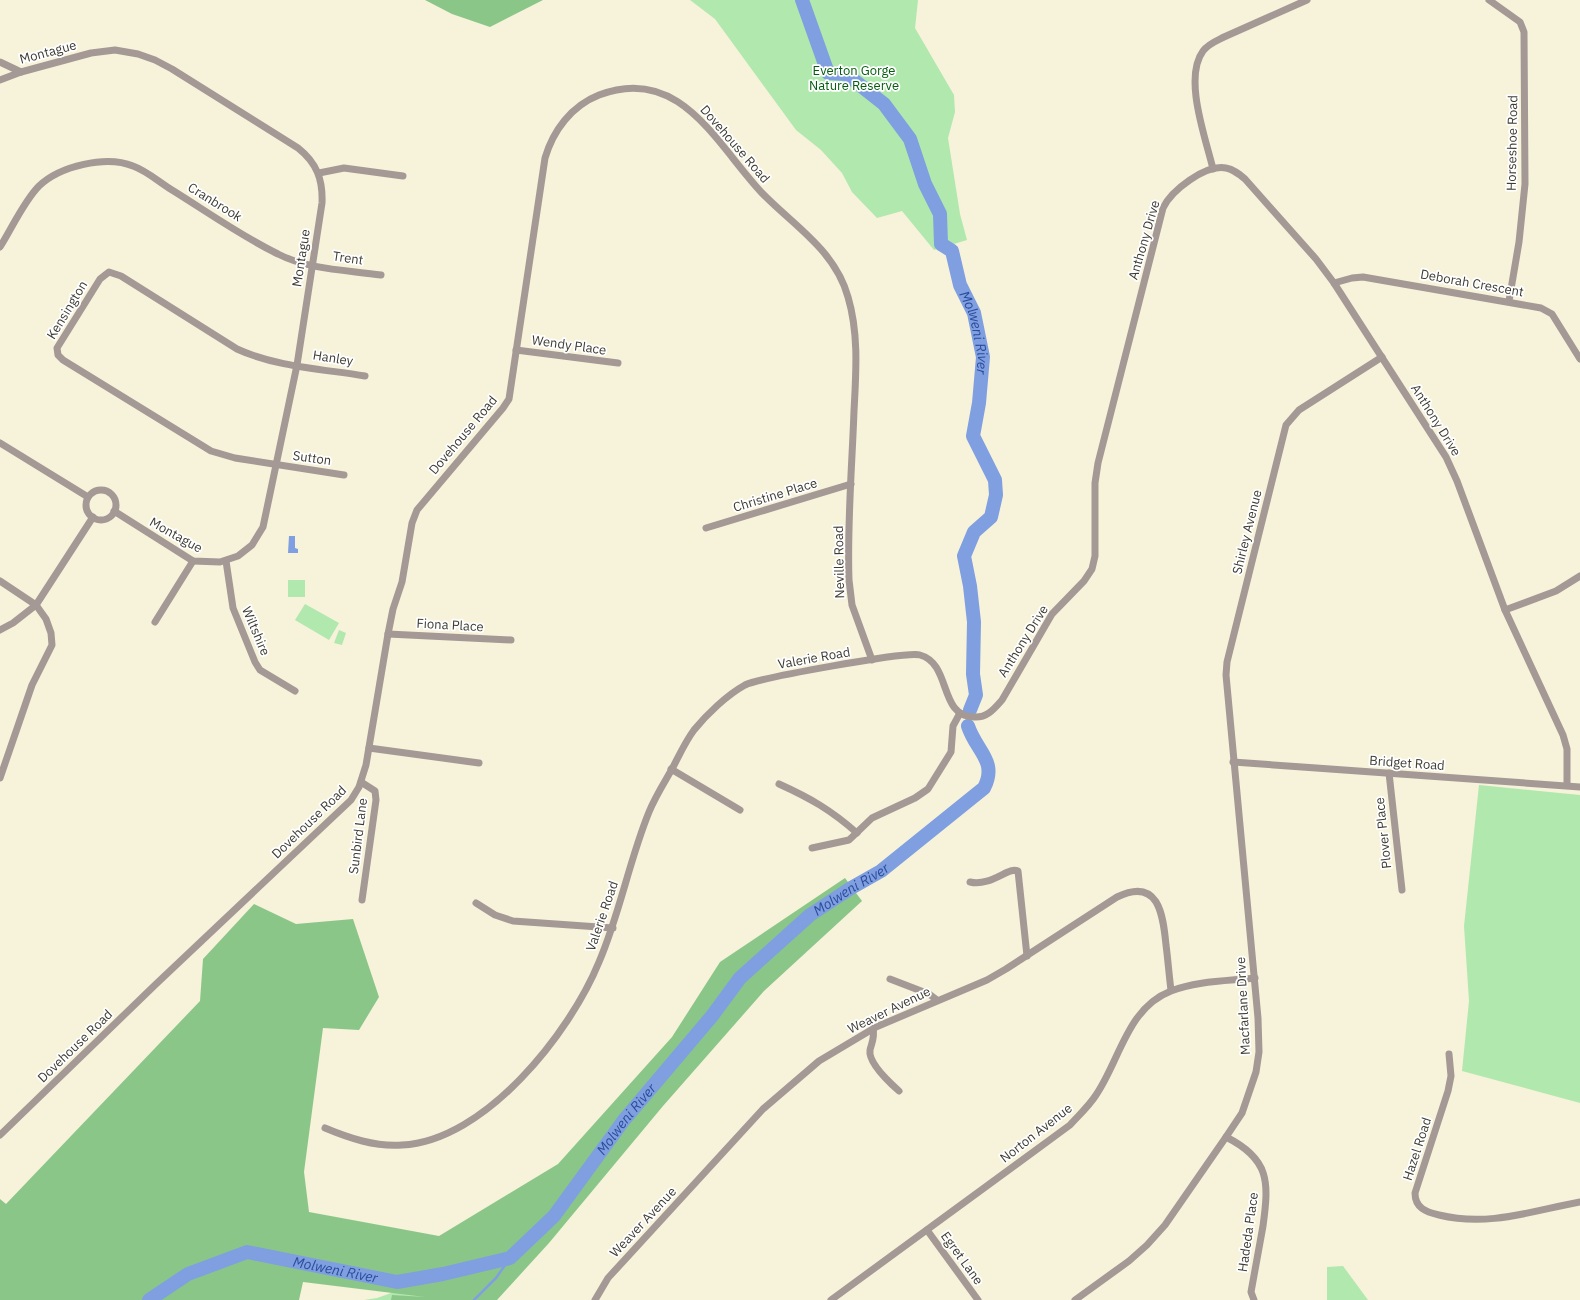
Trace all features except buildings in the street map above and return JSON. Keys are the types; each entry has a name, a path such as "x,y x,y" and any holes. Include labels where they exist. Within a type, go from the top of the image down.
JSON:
{"street":[{"path":"1213,169 1196,102 1197,72 1203,52 1212,44 1224,37 1307,0"},
{"name":"Horseshoe Road","path":"1489,0 1520,22 1524,32 1525,184 1519,242 1509,302"},
{"name":"Montague","path":"0,80 21,72 106,50 123,50 147,56 179,73 298,148 312,161 319,173 322,188 322,203 296,365 267,513 261,531 247,549 238,556 226,561 207,563 193,561 114,511"},
{"path":"0,62 21,72"},
{"name":"Dovehouse Road","path":"0,1135 155,985 351,800 361,782 369,748 388,634 393,609 404,576 414,516 426,497 507,403 544,158 554,136 569,115 582,104 600,95 630,88 648,89 664,94 685,105 703,122 760,191 824,252 834,265 842,280 851,305 856,352 851,484"},
{"name":"Cranbrook","path":"0,247 34,193 46,180 82,165 98,161 106,161 136,167 268,249 284,257 311,266"},
{"name":"Anthony Drive","path":"960,713 971,717 981,717 993,711 1002,700 1052,614 1084,582 1092,569 1095,556 1095,483 1098,463 1163,208 1170,196 1177,189 1198,175 1213,169 1224,167 1231,169 1245,179 1316,259 1334,283 1382,357 1452,469 1505,610 1563,735 1567,749 1567,785"},
{"path":"319,173 344,168 403,176"},
{"name":"Trent","path":"311,266 381,275"},
{"name":"Kensington","path":"276,465 235,458 211,451 63,360 58,355 57,348 100,278 109,272 120,276 237,349 252,356 296,365"},
{"name":"Deborah Crescent","path":"1334,283 1352,278 1364,277 1509,302 1549,311 1580,359"},
{"name":"Wendy Place","path":"516,350 618,363"},
{"name":"Shirley Avenue","path":"1233,762 1226,675 1227,662 1286,425 1300,410 1382,357"},
{"name":"Hanley","path":"296,365 365,376"},
{"path":"0,443 88,497"},
{"name":"Sutton","path":"276,465 344,475"},
{"name":"Christine Place","path":"706,528 851,484"},
{"name":"Neville Road","path":"851,484 848,571 850,593 852,605 872,660"},
{"path":"101,490 110,493 115,501 114,511 108,518 103,520 93,517 86,506 88,497 101,490"},
{"path":"0,630 13,623 36,605 93,517"},
{"path":"155,622 193,561"},
{"name":"Wiltshire","path":"226,561 233,608 255,662 260,670 265,674 295,691"},
{"path":"1505,610 1556,591 1580,576"},
{"path":"0,581 36,605 46,619 51,633 52,645 32,685 0,778"},
{"name":"Fiona Place","path":"388,634 511,640"},
{"path":"812,848 845,842 857,833 872,818 915,798 928,789 951,752 953,726 960,713 950,703 937,668 926,658 909,654 872,660"},
{"name":"Valerie Road","path":"325,1128 371,1143 400,1145 430,1140 464,1125 487,1108 511,1087 556,1037 588,987 613,928 648,814 688,738 700,722 747,684 768,678 872,660"},
{"path":"369,748 479,763"},
{"name":"Bridget Road","path":"1233,762 1580,787"},
{"name":"Macfarlane Drive","path":"1075,1300 1129,1261 1165,1226 1242,1112 1256,1072 1259,1052 1255,978 1233,762"},
{"path":"671,769 740,810"},
{"name":"Plover Place","path":"1389,773 1402,890"},
{"name":"Sunbird Lane","path":"361,782 375,791 376,800 362,900"},
{"path":"779,784 815,801 840,818 857,833"},
{"path":"970,882 986,883 1012,870 1018,871 1027,956"},
{"name":"Weaver Avenue","path":"596,1300 608,1278 763,1109 820,1061 873,1028 986,980 1027,956 1127,892 1143,892 1156,900 1162,914 1171,990"},
{"path":"476,902 495,915 513,921 613,928"},
{"path":"890,978 929,994 936,1000"},
{"name":"Norton Avenue","path":"831,1300 1075,1120 1096,1095 1112,1068 1135,1020 1153,1001 1171,990 1186,986 1255,978"},
{"path":"873,1028 875,1036 870,1051 870,1056 887,1080 899,1091"},
{"name":"Hazel Road","path":"1449,1054 1451,1076 1448,1091 1415,1193 1416,1201 1420,1208 1425,1211 1458,1219 1479,1220 1507,1217 1580,1202"},
{"name":"Hadeda Place","path":"1226,1136 1238,1143 1255,1158 1260,1165 1266,1180 1266,1204 1251,1292 1254,1300"},
{"name":"Egret Lane","path":"927,1230 978,1300"}],"green space":[{"path":"425,0 543,0 490,27 452,14"},
{"name":"Everton Gorge Nature Reserve","path":"690,0 918,0 915,28 954,95 955,112 948,138 960,214 967,240 934,250 902,211 877,218 852,192 842,173 821,150 796,130 715,19"},
{"path":"288,580 305,580 305,597 288,597"},
{"path":"305,604 339,623 329,640 295,620"},
{"path":"339,630 346,633 342,645 334,643"},
{"path":"1479,785 1580,795 1580,1103 1462,1071 1469,1001 1464,926"},
{"path":"845,878 862,901 764,991 663,1106 549,1243 497,1300 391,1300 392,1295 425,1297 303,1282 299,1300 0,1300 0,1199 6,1204 200,1001 203,959 254,904 296,924 353,919 379,997 359,1030 323,1028 304,1172 309,1212 439,1236 558,1164 672,1037 720,962"},
{"path":"1343,1266 1368,1300 1327,1300 1327,1267"},
{"path":"417,1284 428,1300 364,1300 377,1298"}],"water":[{"path":"289,536 295,536 295,548 298,549 298,553 288,553"}],"waterway":[{"name":"Molweni River","path":"802,0 828,73 846,74 884,104 910,139 925,184 940,214 941,244 952,251 960,285 974,313 983,357 979,403 973,436 995,480 996,495 991,517 974,532 964,556 970,586 974,622 973,674 976,695 970,710"},
{"name":"Molweni River","path":"149,1300 188,1274 247,1252 397,1282 443,1274 510,1258 554,1216 624,1120 712,1016 740,978 810,915 851,888 881,871 984,788 988,779 989,770 984,756 968,726"},
{"path":"474,1300 496,1278 510,1258"}]}
